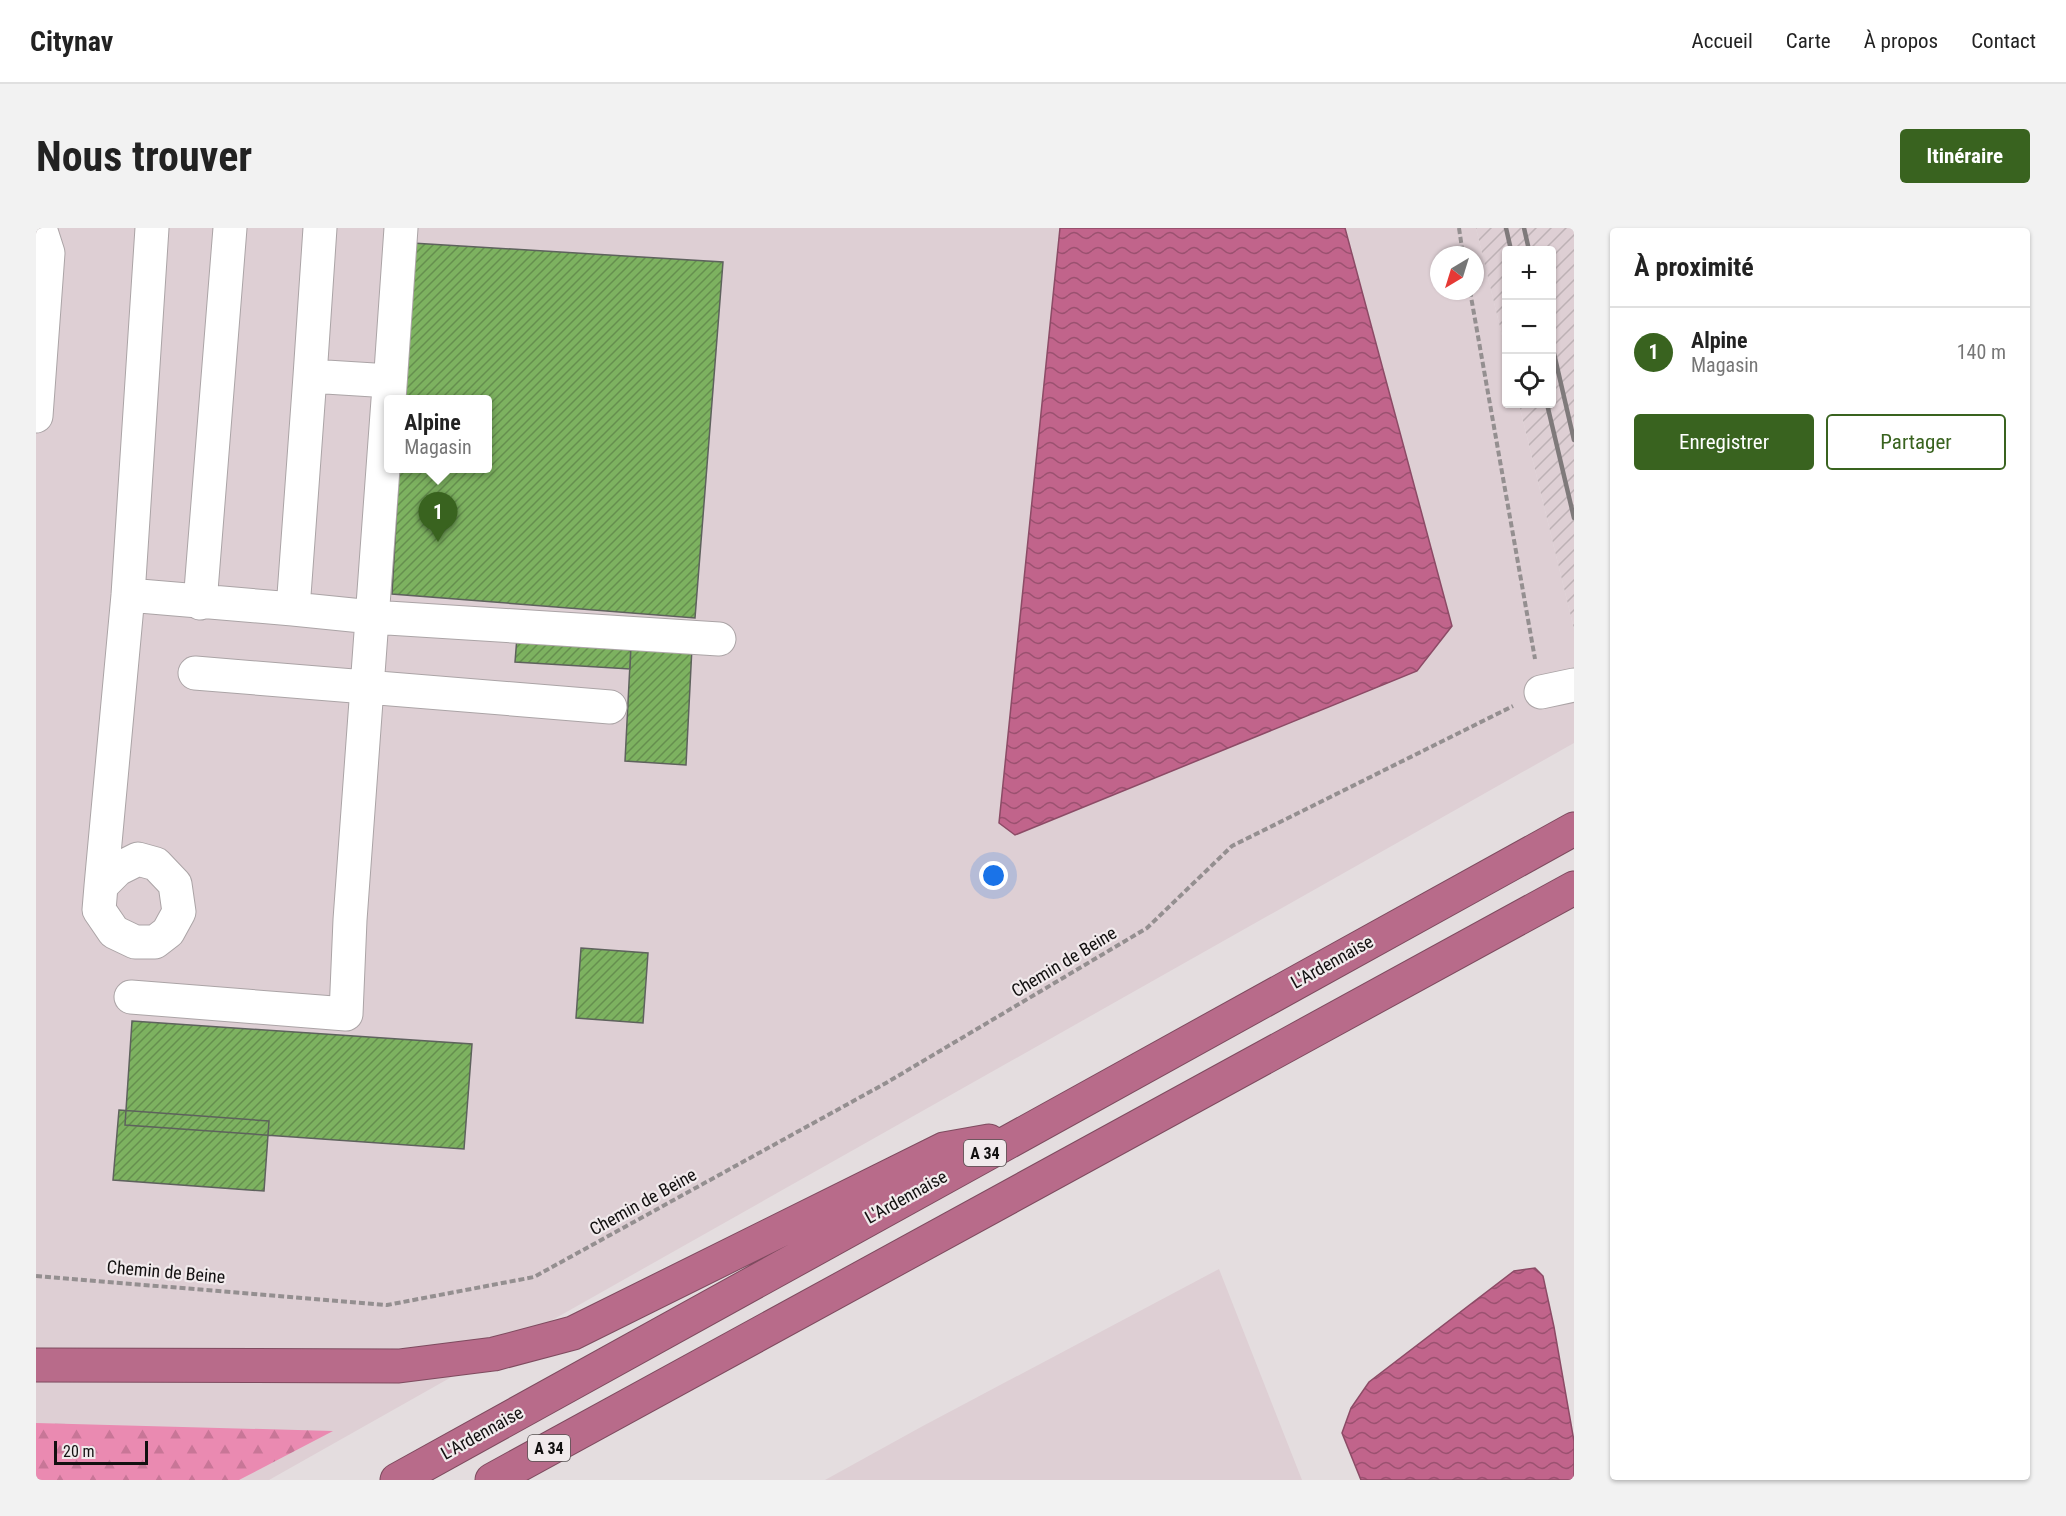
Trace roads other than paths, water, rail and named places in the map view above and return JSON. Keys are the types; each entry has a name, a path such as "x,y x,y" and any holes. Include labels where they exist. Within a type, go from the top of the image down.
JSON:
{"highway":[{"name":"L'Ardennaise","path":"397,1480 1574,829"},
{"name":"A 34","path":"492,1480 1574,888"},
{"path":"36,1365 106,1363 399,1366 494,1354 573,1333 944,1149 1014,1137"}],"street":[{"path":"36,416 40,299 48,253 40,228"},
{"path":"101,886 128,595 152,228"},
{"path":"200,603 230,228"},
{"path":"292,609 320,228"},
{"path":"310,376 389,394 401,228"},
{"path":"131,997 346,1014 350,920 384,460"},
{"path":"128,595 372,617 719,639"},
{"path":"195,673 610,707"},
{"path":"1541,692 1574,685"}],"water":[{"path":"1060,228 1345,228 1452,626 1417,671 1015,835 999,823"},
{"path":"1535,1268 1543,1276 1554,1327 1574,1441 1574,1480 1361,1480 1342,1433 1351,1408 1369,1382 1514,1271"}],"railway":[{"path":"1506,228 1510,246"},
{"path":"1524,228 1528,246"},
{"path":"1554,354 1574,440"},
{"path":"1548,408 1574,518"}],"place":[{"name":"Alpine","path":"438,542"}]}
